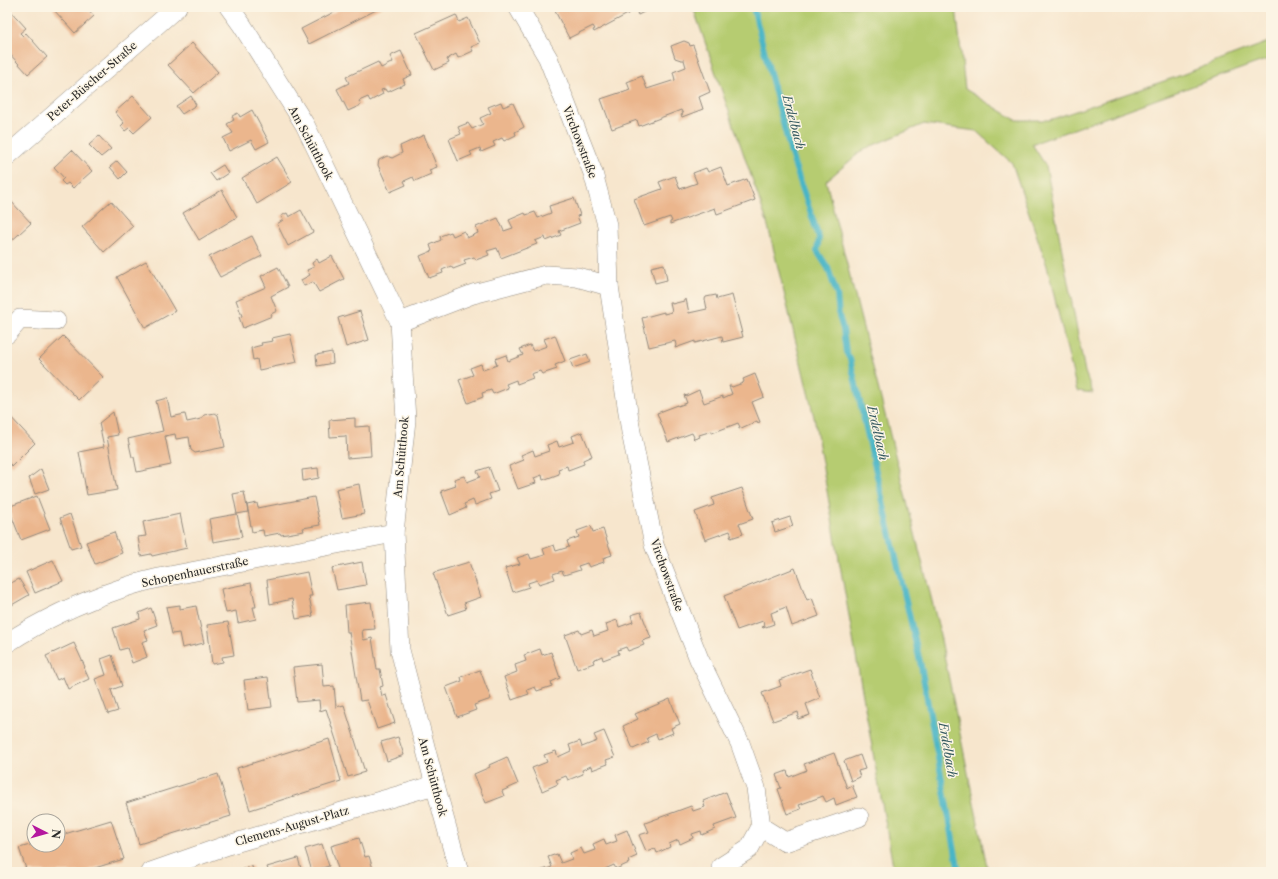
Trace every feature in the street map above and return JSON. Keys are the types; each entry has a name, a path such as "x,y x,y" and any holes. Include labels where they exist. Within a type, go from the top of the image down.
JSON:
{"street":[{"name":"Peter-Büscher-Straße","path":"7,156 177,7"},
{"name":"Am Schütthook","path":"229,7 305,125 400,322 406,420 394,533 400,650 435,785 460,872"},
{"name":"Virchowstraße","path":"518,7 548,58 593,173 607,225 609,286 631,432 654,545 699,660 740,743 756,788 761,827"},
{"path":"400,322 473,294 546,275 577,277 609,286"},
{"path":"7,334 20,319 56,322"},
{"name":"Schopenhauerstraße","path":"7,643 28,629 69,609 120,588 166,576 394,533"},
{"name":"Clemens-August-Platz","path":"151,872 228,845 435,785"},
{"path":"717,870 749,849 761,827 785,842 859,817"}],"green space":[{"path":"693,7 956,7 965,89 1016,120 1049,120 1176,77 1271,41 1271,58 1032,144 1046,166 1085,372 1093,393 1077,391 1047,266 1012,163 976,131 924,124 864,149 826,181 938,625 988,872 894,872 814,417 767,222"}],"building":[{"path":"7,7 26,28 20,33 23,36 26,33 47,57 28,74 7,51"},
{"path":"55,7 86,7 94,16 75,33 53,9"},
{"path":"344,7 382,7 309,44 301,29"},
{"path":"564,7 654,7 638,15 637,13 639,12 637,9 594,32 593,30 595,29 593,26 569,38 555,11"},
{"path":"456,15 459,22 468,18 480,43 471,47 473,51 458,58 456,54 447,59 449,63 434,70 416,33"},
{"path":"684,41 689,43 690,46 693,45 710,92 699,97 703,109 682,117 681,115 683,114 681,110 639,126 637,120 612,129 601,99 630,90 627,82 642,76 647,89 675,80 673,72 686,67 684,60 675,58 671,46"},
{"path":"192,43 218,72 194,93 168,65"},
{"path":"401,51 412,75 403,79 405,84 388,92 385,89 381,90 383,94 370,101 368,97 359,101 361,105 348,111 337,89 349,83 346,77 378,62 381,68 393,62 390,56"},
{"path":"133,96 152,117 134,133 129,128 125,131 121,126 124,123 115,112"},
{"path":"191,96 196,105 182,114 176,106"},
{"path":"501,102 503,107 513,103 524,127 515,132 516,135 504,141 502,138 493,142 495,146 481,152 480,148 470,152 472,155 458,161 449,139 461,134 458,127 468,123 472,129 483,124 480,118 491,113 488,107"},
{"path":"252,110 269,142 256,149 251,140 229,151 223,138 233,133 227,124 234,120 232,116 238,113 240,117"},
{"path":"424,135 437,167 429,170 431,174 415,181 413,177 404,181 406,185 390,192 378,165 379,160 387,156 392,158 402,153 400,146"},
{"path":"99,136 111,149 101,157 89,145"},
{"path":"72,150 92,171 73,188 68,183 65,185 61,181 64,178 54,167"},
{"path":"277,157 292,182 257,204 242,178"},
{"path":"117,161 127,172 120,179 110,167"},
{"path":"223,165 228,173 216,181 210,173"},
{"path":"721,167 728,186 747,179 755,200 717,214 715,208 670,224 672,221 670,217 644,226 634,199 662,189 659,182 675,176 680,189 697,183 693,173 706,168 708,172"},
{"path":"222,190 237,217 199,240 183,213"},
{"path":"574,198 580,215 577,216 580,223 559,231 561,235 546,241 545,237 535,241 537,244 501,258 497,248 487,251 489,255 476,260 474,257 464,260 466,264 453,269 451,266 442,270 443,273 429,278 420,256 432,251 430,245 441,240 440,236 451,232 453,236 464,231 467,238 478,233 476,227 498,218 504,231 513,228 509,220 525,213 526,215 535,212 538,218 551,213 549,206"},
{"path":"10,200 31,223 7,245 7,203"},
{"path":"111,201 133,226 104,252 82,227"},
{"path":"301,210 313,232 288,246 277,224 283,220 281,216 287,213 289,217"},
{"path":"252,236 262,256 220,277 209,257"},
{"path":"332,256 344,279 319,292 313,282 304,286 301,280 310,275 307,270 314,267 312,263 317,259 319,263"},
{"path":"146,261 175,311 145,328 117,277"},
{"path":"664,264 667,280 655,283 651,267"},
{"path":"278,267 288,287 271,296 277,311 271,314 272,316 243,328 239,317 242,316 236,300 266,287 261,276"},
{"path":"716,295 717,299 732,295 743,337 723,342 722,336 695,343 695,341 675,348 675,341 649,347 642,318 664,312 664,314 672,312 670,303 672,304 684,301 686,299 689,313 707,309 706,297"},
{"path":"360,311 369,340 346,347 338,318"},
{"path":"290,334 297,362 259,370 257,359 253,360 251,348 262,345 261,343 273,341 272,338"},
{"path":"555,335 565,361 555,365 557,369 542,374 540,371 531,374 533,378 517,384 516,380 506,384 508,388 493,394 491,390 482,393 483,397 468,403 459,380 473,375 470,368 481,364 483,370 497,365 495,359 506,355 508,361 523,355 520,349 530,345 533,351 547,346 544,339"},
{"path":"63,336 103,377 79,400 39,359"},
{"path":"332,352 333,363 317,366 316,355"},
{"path":"587,354 590,362 573,368 570,360"},
{"path":"755,374 764,397 752,402 760,422 758,423 757,421 739,429 740,427 738,423 712,433 712,431 699,435 700,437 694,439 692,433 668,442 657,413 687,403 684,395 686,396 699,390 704,403 723,396 723,398 732,394 729,386 732,387 743,383 743,379"},
{"path":"167,398 171,417 185,414 187,422 201,419 204,415 215,413 218,415 225,447 195,453 191,450 189,437 176,439 175,434 165,436 171,465 137,472 128,439 163,431 156,401"},
{"path":"113,412 118,435 107,437 117,490 87,495 79,452 104,447 99,423"},
{"path":"7,413 35,443 12,466 7,461"},
{"path":"355,418 355,427 369,426 371,456 347,458 346,436 330,437 329,420"},
{"path":"582,432 592,456 583,460 584,464 568,470 567,466 558,469 559,474 543,480 542,475 534,478 536,483 518,489 509,466 524,460 521,455 533,450 535,456 549,451 547,445 557,441 559,447 574,442 572,436"},
{"path":"489,467 498,491 489,494 491,499 475,505 473,500 464,504 466,508 450,515 441,491 456,486 454,479 464,476 467,482 480,477 477,471"},
{"path":"318,468 319,478 303,481 302,470"},
{"path":"41,469 49,489 35,494 29,478"},
{"path":"359,484 364,514 342,518 336,489"},
{"path":"742,488 753,519 739,524 743,534 731,538 730,536 732,536 730,531 705,540 695,512 714,505 712,498"},
{"path":"244,492 248,512 237,514 233,494"},
{"path":"37,496 50,529 21,540 8,507"},
{"path":"314,497 320,525 303,528 304,531 281,535 280,533 264,536 263,530 252,532 247,505 257,503 258,508"},
{"path":"70,514 81,546 71,549 60,518"},
{"path":"180,514 187,548 152,556 151,554 141,556 138,537 146,536 143,522"},
{"path":"237,514 242,537 213,542 209,519"},
{"path":"790,517 793,526 775,532 772,523"},
{"path":"591,526 593,532 603,529 612,555 603,558 604,562 589,567 587,563 578,566 580,570 564,575 562,571 553,574 555,579 539,584 537,580 528,583 529,587 513,592 505,568 520,564 517,558 529,554 531,559 545,555 543,549 554,545 556,551 569,547 567,541 579,537 577,531"},
{"path":"114,532 122,553 95,564 86,542"},
{"path":"53,560 63,581 35,593 26,572"},
{"path":"362,562 366,585 337,590 332,568"},
{"path":"469,562 481,597 464,603 466,609 448,615 433,573"},
{"path":"795,568 807,600 812,598 819,616 792,626 786,607 771,613 774,624 763,628 762,627 765,626 763,621 737,630 724,596"},
{"path":"307,572 312,596 309,596 313,616 296,619 292,599 270,604 267,580"},
{"path":"19,579 29,595 10,606 7,600 7,585"},
{"path":"251,583 256,607 253,607 256,619 238,623 236,611 226,613 221,589"},
{"path":"371,602 375,629 362,630 363,638 364,640 372,638 377,669 380,669 383,686 380,687 382,696 386,695 395,723 377,729 367,700 360,701 349,632 347,632 345,605"},
{"path":"180,605 180,609 196,606 204,643 182,648 179,633 172,634 166,607"},
{"path":"151,608 157,625 144,630 148,640 142,642 147,657 132,663 127,648 120,650 113,628 140,619 139,613"},
{"path":"641,612 651,638 642,641 644,645 628,651 626,647 618,650 619,654 603,660 602,656 593,660 594,663 577,669 565,635 579,630 581,634 592,630 594,636 608,631 606,624 617,620 619,627 633,622 631,615"},
{"path":"228,622 234,655 222,657 223,662 212,664 207,625"},
{"path":"74,643 89,679 68,689 63,677 57,680 46,656"},
{"path":"540,649 542,655 551,652 560,678 551,682 552,686 537,691 535,687 527,690 529,694 512,700 504,677 517,672 515,665 526,661 524,655"},
{"path":"112,655 122,686 111,690 118,711 108,714 95,679 106,675 101,659"},
{"path":"322,664 324,687 334,686 336,707 344,705 365,772 348,777 326,709 320,711 319,700 297,702 293,667"},
{"path":"810,669 820,698 806,704 810,715 798,719 798,712 773,721 762,693 781,686 779,680"},
{"path":"480,670 491,699 474,705 476,710 457,717 446,687 462,681 461,677"},
{"path":"268,677 272,707 248,710 244,680"},
{"path":"670,699 680,724 671,728 673,733 658,739 656,734 647,738 649,742 633,749 623,726 638,719 635,714"},
{"path":"604,731 615,757 606,760 608,764 592,770 591,766 582,770 583,774 568,780 566,776 556,780 558,784 542,791 532,768 547,762 544,755 556,751 558,757 571,751 569,745 580,741 582,747 597,741 594,735"},
{"path":"398,737 404,755 387,761 381,742"},
{"path":"329,739 341,781 250,810 237,768"},
{"path":"834,753 847,788 852,785 857,797 836,805 834,798 826,802 823,796 799,805 801,809 787,814 778,789 781,788 776,775 787,771 789,777 807,770 804,764"},
{"path":"860,755 865,769 858,771 860,777 851,781 844,761"},
{"path":"507,757 518,784 502,791 504,796 486,803 474,774"},
{"path":"218,774 231,816 139,844 126,803"},
{"path":"726,792 736,818 714,826 715,829 702,835 701,831 692,834 693,838 680,844 678,840 669,844 670,847 657,853 655,848 646,851 639,835 649,832 645,823 691,806 693,811 705,807 703,801"},
{"path":"111,820 124,859 82,872 27,872 19,848 26,846 26,853 66,853 66,834"},
{"path":"627,830 637,856 628,860 629,863 616,869 614,865 605,869 606,872 536,872 552,867 548,857 557,854 561,863 572,859 570,853 581,848 584,854 595,850 593,844 604,839 606,845 617,841 615,835"},
{"path":"359,838 365,857 369,856 374,872 339,872 331,846"},
{"path":"322,844 329,866 312,871 305,849"},
{"path":"298,858 302,872 269,872 267,867"},
{"path":"252,866 253,872 244,872 243,868"}],"waterway":[{"name":"Erdelbach","path":"753,7 791,154 819,238 817,251 828,268 837,295 839,316 843,329 846,352 850,359 921,666 959,872"}]}
